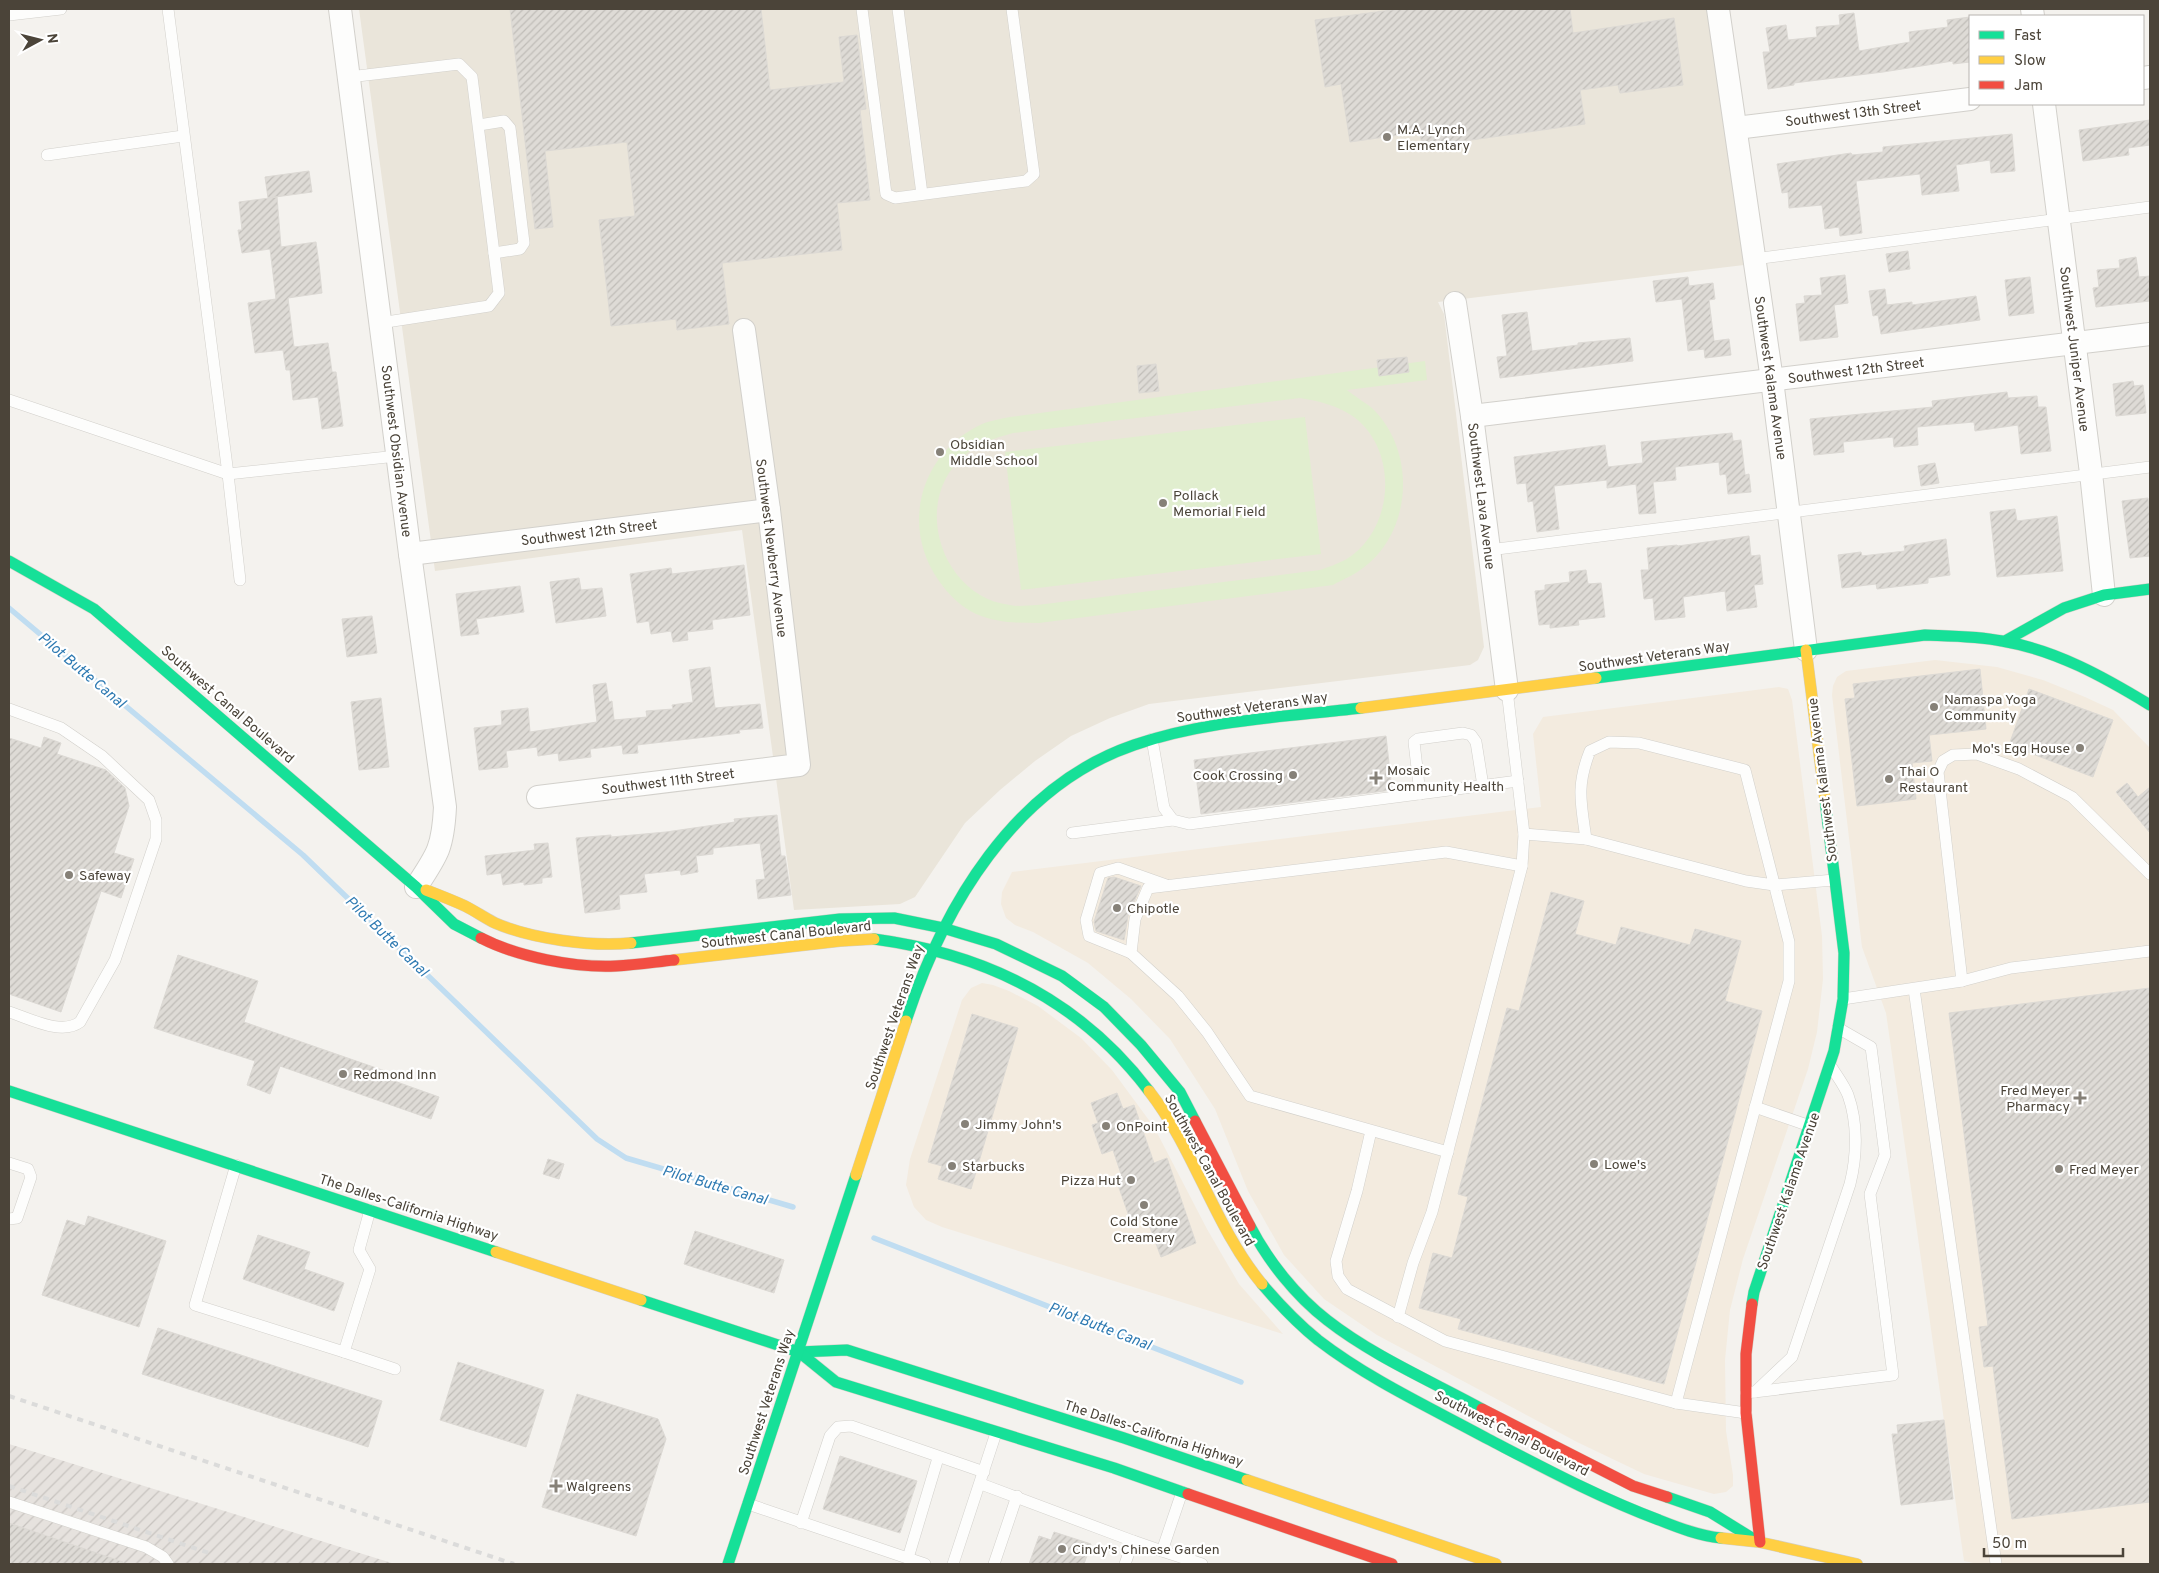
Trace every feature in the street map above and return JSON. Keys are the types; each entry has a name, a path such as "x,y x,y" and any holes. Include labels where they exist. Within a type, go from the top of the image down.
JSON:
{"main road":[{"name":"Southwest Canal Boulevard","path":"9,561 94,610 416,887 454,924 490,942 528,955 571,963 615,966 840,941 875,939 933,950 1021,980 1053,998 1097,1032 1128,1062 1174,1128 1220,1220 1247,1266 1295,1321 1340,1358 1513,1452 1628,1508 1705,1535 1760,1542 1857,1564"},
{"path":"2005,641 2064,608 2104,595 2150,589"},
{"name":"Southwest Veterans Way","path":"728,1564 917,988 933,950 943,928 981,864 1001,839 1039,800 1079,770 1120,748 1172,733 1225,724 1507,690 1925,635 1965,636 2005,641 2056,656 2099,673 2150,705"},
{"name":"Southwest Kalama Avenue","path":"1760,1542 1746,1413 1750,1392 1746,1354 1754,1292 1830,1064 1843,998 1844,954 1806,650"},
{"name":"Southwest Canal Boulevard","path":"416,887 464,906 496,923 534,934 573,942 613,945 840,919 894,918 943,928 996,944 1027,958 1062,976 1104,1007 1141,1045 1180,1092 1257,1238 1303,1298 1328,1320 1375,1351 1526,1432 1633,1486 1710,1512 1760,1542"},
{"name":"The Dalles-California Highway","path":"9,1091 799,1352 847,1350 1124,1438 1496,1564"},
{"name":"The Dalles-California Highway","path":"799,1352 836,1382 1114,1468 1392,1564"}],"street":[{"name":"Southwest Obsidian Avenue","path":"340,9 397,456 445,807 443,835 436,857 416,887"},
{"name":"Southwest Kalama Avenue","path":"1723,9 1736,128 1772,380 1806,650"},
{"name":"Southwest 13th Street","path":"1736,128 1969,99"},
{"name":"Southwest Juniper Avenue","path":"2044,105 2091,473 2104,595"},
{"name":"Southwest Lava Avenue","path":"1455,302 1472,416 1507,690"},
{"name":"Southwest Newberry Avenue","path":"744,330 799,765"},
{"name":"Southwest 12th Street","path":"1472,416 2150,334"},
{"name":"Southwest 12th Street","path":"410,554 768,510"},
{"name":"Southwest 11th Street","path":"538,796 799,765"}],"lane":[{"path":"9,15 53,9"},
{"path":"168,9 240,580"},
{"path":"862,9 886,194 895,198 1026,181 1034,174 1012,9"},
{"path":"898,9 922,194"},
{"path":"349,77 458,64 472,76 479,124 499,293 489,306 380,323"},
{"path":"479,124 504,121 510,128 524,243 520,249 494,253"},
{"path":"47,155 183,136"},
{"path":"1754,259 2150,207"},
{"path":"9,400 228,474 397,456"},
{"path":"1489,550 2150,467"},
{"path":"1398,1316 1413,1263 1432,1212 1522,866 1524,834 1507,690"},
{"path":"9,709 61,728 102,756 149,800 156,820 156,839 115,960 80,1022 73,1027 59,1027 9,1012"},
{"path":"1420,794 1414,742 1418,739 1463,733 1471,735 1476,742 1483,786"},
{"path":"1152,739 1164,808 1173,820"},
{"path":"1586,839 1579,792 1582,771 1590,752 1609,742 1639,743 1745,770 1788,942 1789,981 1676,1403"},
{"path":"1962,981 1938,772 1943,761 1953,755 1977,754 1986,757 2018,769 2072,797 2150,874"},
{"path":"1072,833 1173,820 1188,824 1518,781"},
{"path":"1524,834 1586,839 1746,881 1774,885 1834,880"},
{"path":"1131,953 1135,919 1148,888 1446,852 1522,866"},
{"path":"1168,886 1118,868 1100,873 1086,920 1089,936 1131,953 1178,996 1207,1032 1250,1096 1448,1152"},
{"path":"1843,998 1962,981 2011,968 2150,951"},
{"path":"1914,989 1996,1564"},
{"path":"1750,1392 1893,1375 1870,1194 1885,1155 1872,1047 1838,1028"},
{"path":"1750,1392 1792,1357 1850,1184 1855,1163 1853,1116 1847,1093 1830,1064"},
{"path":"1755,1107 1810,1126"},
{"path":"1372,1131 1357,1191 1336,1260 1338,1276 1347,1289 1445,1341 1676,1403 1746,1413"},
{"path":"9,1163 28,1169 31,1177 17,1218 9,1219"},
{"path":"236,1165 195,1305 395,1369"},
{"path":"344,1352 370,1269 359,1250 370,1210"},
{"path":"801,1523 830,1436 838,1427 851,1426 938,1458 984,1472"},
{"path":"954,1564 996,1433"},
{"path":"908,1558 938,1458"},
{"path":"981,1484 1198,1564"},
{"path":"1162,1551 1182,1492"},
{"path":"994,1564 1017,1496"},
{"path":"9,1502 146,1547 163,1557 168,1564"},
{"path":"748,1504 925,1564"},
{"path":"1125,1564 1133,1541"}],"shaded area":[{"name":"Obsidian Middle School","path":"359,9 1711,9 1744,265 1438,302 1444,314 1484,647 1478,660 1470,665 1149,704 1110,718 1071,736 1035,761 1000,790 965,823 915,897 900,904 794,910 742,530 435,571"},
{"path":"1935,660 1997,667 2043,680 2085,697 2113,710 2150,748 2150,1564 1978,1564 1964,1561 1886,1013 1862,947 1832,695 1837,677 1846,671"},
{"path":"1779,687 1788,689 1792,700 1822,936 1823,979 1817,1032 1808,1069 1743,1259 1730,1310 1725,1360 1726,1431 1733,1486 1726,1492 1714,1494 1644,1474 1577,1442 1377,1335 1324,1299 1284,1255 1248,1191 1215,1109 1170,1039 1131,999 1088,963 1033,932 1015,925 1006,918 1001,904 1002,892 1012,872 1541,807 1533,734 1543,717"},
{"path":"982,983 1009,991 1038,1006 1081,1038 1112,1070 1154,1127 1207,1229 1239,1284 1283,1334 942,1227 926,1220 914,1207 906,1185 910,1159 962,1000 971,988"},
{"path":"9,1444 395,1564 9,1564"}],"green space":[{"path":"1425,361 1427,380 1347,390 1375,411 1388,429 1397,449 1402,470 1403,492 1399,514 1391,534 1379,553 1359,571 1333,585 1039,623 999,621 970,611 946,591 927,560 921,539 919,517 922,495 930,474 942,455 958,439 982,424 1010,417","holes":["1300,398 1333,406 1351,415 1367,430 1378,448 1384,468 1385,489 1382,510 1374,530 1362,547 1345,560 1336,564 1320,570 1017,606 986,598 966,585 951,566 941,544 937,520 939,496 948,474 965,455 988,441 1013,433"]},
{"name":"Pollack Memorial Field","path":"1305,417 1321,554 1021,590 1005,452"}],"building":[{"path":"510,9 761,9 770,90 844,82 839,37 857,35 866,109 860,110 870,200 837,203 842,250 722,263 729,324 677,330 676,319 611,326 599,220 635,216 627,142 545,151 553,227 535,229"},
{"path":"1399,9 1570,9 1573,33 1674,18 1683,85 1620,93 1618,85 1580,90 1585,124 1422,147 1420,132 1350,142 1341,84 1325,87 1315,20"},
{"path":"1854,13 1859,51 1910,42 1909,32 1948,27 1947,20 1969,17 1969,62 1953,64 1953,61 1794,83 1794,85 1768,89 1763,52 1770,52 1766,28 1786,25 1788,40 1817,37 1816,27 1840,25 1839,15"},
{"path":"2150,120 2150,145 2128,148 2129,155 2083,161 2079,130"},
{"path":"2012,134 2015,171 1991,173 1990,160 1956,165 1959,191 1922,195 1920,174 1856,181 1862,233 1840,236 1839,227 1825,229 1822,205 1789,208 1788,192 1782,193 1777,164 1851,153 1852,155 1883,152 1883,147"},
{"path":"309,171 312,192 268,198 265,177"},
{"path":"277,197 281,247 316,242 319,264 322,293 288,298 294,347 328,343 332,372 336,372 343,426 322,429 318,397 293,400 290,370 286,370 283,350 255,353 248,303 276,299 270,249 242,253 238,230 242,230 239,202"},
{"path":"1908,251 1910,269 1889,272 1886,254"},
{"path":"2136,257 2139,277 2150,276 2150,301 2096,307 2093,288 2099,287 2097,270 2120,268 2119,260"},
{"path":"1845,275 1848,303 1834,305 1838,337 1800,341 1796,304 1805,303 1804,296 1822,295 1820,278"},
{"path":"1688,277 1689,286 1713,283 1715,299 1709,300 1714,341 1729,339 1731,355 1705,358 1704,349 1688,351 1682,299 1656,302 1653,281"},
{"path":"2030,277 2034,313 2009,316 2005,280"},
{"path":"1885,289 1887,305 1912,302 1912,305 1976,296 1980,320 1881,334 1878,315 1873,316 1869,291"},
{"path":"1527,312 1532,351 1578,345 1578,343 1630,338 1633,361 1500,378 1497,357 1507,356 1502,315"},
{"path":"1407,357 1409,372 1379,376 1377,360"},
{"path":"1156,364 1159,391 1139,393 1137,366"},
{"path":"2133,381 2134,386 2143,385 2146,413 2116,416 2113,384"},
{"path":"2007,392 2008,398 2037,396 2038,407 2046,407 2051,451 2021,454 2018,425 1975,431 1974,422 1917,427 1918,445 1894,447 1893,437 1843,442 1844,452 1814,455 1810,419 1933,407 1932,401"},
{"path":"1732,433 1733,441 1741,440 1745,475 1749,474 1751,492 1728,494 1726,474 1720,475 1719,462 1675,467 1676,480 1653,482 1656,513 1639,514 1636,484 1607,488 1607,480 1554,486 1559,529 1537,532 1533,501 1528,502 1526,483 1517,484 1514,457 1605,445 1608,467 1643,463 1641,442"},
{"path":"1935,463 1939,483 1921,486 1918,466"},
{"path":"2148,498 2150,556 2130,558 2122,501"},
{"path":"2015,509 2017,521 2057,516 2063,571 1997,577 1990,512"},
{"path":"1749,536 1751,556 1760,555 1763,584 1754,585 1757,607 1727,611 1725,591 1683,597 1685,617 1655,620 1653,598 1644,599 1641,570 1649,570 1647,548 1678,546"},
{"path":"1946,539 1950,575 1928,578 1928,583 1877,589 1876,584 1842,588 1838,555 1861,552 1862,556 1905,551 1904,546"},
{"path":"744,565 750,615 712,620 713,629 687,632 688,640 673,642 671,631 651,634 649,621 637,623 630,574 671,568 672,574"},
{"path":"1586,570 1588,584 1601,583 1605,617 1578,620 1579,625 1550,628 1550,624 1539,625 1535,591 1545,590 1545,585 1570,582 1569,572"},
{"path":"579,578 581,590 602,588 606,616 556,623 550,582"},
{"path":"520,586 524,612 476,619 479,634 461,636 456,594"},
{"path":"372,616 377,653 347,657 342,619"},
{"path":"710,667 715,708 760,704 763,728 739,730 740,733 637,745 638,753 623,754 622,745 590,749 591,757 559,761 558,753 538,756 537,747 506,751 508,767 479,770 474,728 502,725 501,711 528,708 530,732 597,722 593,685 606,683 609,702 612,701 614,720 647,717 646,711 673,709 672,705 693,702 689,670"},
{"path":"1980,669 1986,729 1929,735 1932,761 1912,763 1916,799 1857,806 1845,699 1855,698 1853,684"},
{"path":"2029,689 2113,720 2093,777 2009,745"},
{"path":"381,698 389,767 359,770 351,702"},
{"name":"Cook Crossing","path":"1386,736 1392,790 1201,814 1194,760"},
{"name":"Safeway","path":"44,737 61,743 57,754 106,770 125,788 129,806 114,853 134,859 121,898 101,891 61,1012 9,994 9,738 41,748"},
{"path":"2127,783 2138,797 2150,787 2150,833 2116,792"},
{"path":"777,815 781,856 785,856 791,895 758,899 756,880 765,879 760,843 713,848 713,854 696,856 698,872 681,875 680,870 644,874 647,892 619,895 620,909 585,913 576,838 666,832 735,822 734,819"},
{"path":"548,843 552,877 542,878 542,883 524,885 524,882 503,885 501,873 487,875 485,856 535,850 534,844"},
{"name":"Chipotle","path":"1114,877 1141,886 1128,916 1124,940 1096,931 1094,922 1108,878"},
{"name":"Lowe's","path":"1551,892 1584,901 1575,934 1616,945 1621,927 1690,945 1695,929 1741,941 1725,1001 1762,1011 1664,1384 1458,1329 1461,1319 1419,1308 1433,1253 1452,1258 1468,1197 1458,1194 1507,1008 1519,1011"},
{"path":"178,955 258,981 244,1022 385,1071 383,1077 439,1097 431,1119 280,1066 270,1094 247,1085 255,1061 154,1028"},
{"name":"Fred Meyer","path":"2150,988 2150,1502 2012,1519 1993,1366 1984,1367 1979,1327 1988,1326 1949,1013"},
{"path":"972,1014 1018,1028 971,1189 938,1179 942,1166 928,1162"},
{"path":"1117,1093 1123,1109 1134,1105 1154,1163 1167,1158 1196,1243 1161,1257 1146,1217 1131,1222 1117,1182 1123,1180 1113,1150 1102,1154 1092,1125 1098,1123 1091,1103"},
{"path":"548,1159 564,1164 559,1179 543,1174"},
{"path":"88,1216 166,1241 139,1327 42,1295 67,1220 85,1226"},
{"path":"695,1231 784,1260 774,1293 684,1264"},
{"path":"258,1235 310,1252 304,1269 344,1283 334,1311 243,1279"},
{"path":"158,1328 382,1401 368,1447 142,1374"},
{"path":"458,1362 544,1390 526,1447 440,1420"},
{"name":"Walgreens","path":"577,1394 658,1419 666,1439 636,1536 542,1507"},
{"path":"1944,1420 1953,1499 1901,1505 1892,1434 1898,1434 1897,1425"},
{"path":"840,1456 917,1481 900,1533 823,1509"},
{"path":"9,1523 123,1562 123,1564 9,1564"},
{"name":"Cindy's Chinese Garden","path":"1054,1532 1091,1544 1084,1564 1029,1564 1039,1536 1051,1540"}],"waterway":[{"name":"Pilot Butte Canal","path":"9,608 303,855 597,1139 626,1158 793,1207"},
{"name":"Pilot Butte Canal","path":"874,1238 1241,1382"}],"railway":[{"path":"9,1396 514,1564"},
{"path":"9,1486 212,1554"}],"traffic: fast":[{"path":"9,561 94,609 416,887 454,924 481,938"},
{"path":"2005,641 2064,608 2104,595 2150,589"},
{"path":"1596,678 1925,635 1954,636 1993,639 2041,651 2079,666 2115,684 2150,705"},
{"path":"906,1021 921,978 940,936 963,894 989,856 1019,820 1053,789 1091,764 1134,745 1161,737 1246,720 1361,708"},
{"path":"1752,1304 1754,1292 1834,1051 1843,999 1844,953 1825,800"},
{"path":"631,943 840,919 894,918 943,928 996,944 1062,976 1104,1007 1141,1045 1180,1092 1195,1121"},
{"path":"874,939 915,946 955,956 1028,986 1061,1007 1093,1031 1122,1059 1149,1091"},
{"path":"9,1091 496,1252"},
{"path":"728,1564 856,1175"},
{"path":"1250,1226 1274,1265 1304,1300 1327,1320 1383,1357 1482,1409"},
{"path":"1262,1284 1288,1313 1318,1340 1358,1368 1401,1393 1551,1472 1615,1502 1682,1529 1721,1538"},
{"path":"641,1300 799,1352 847,1350 1124,1438 1247,1480"},
{"path":"799,1352 836,1382 1114,1468 1188,1494"},
{"path":"1667,1497 1710,1512 1752,1538"}],"traffic: slow":[{"path":"1806,650 1825,800"},
{"path":"1361,708 1596,678"},
{"path":"426,890 465,906 510,929 562,941 598,944 631,943"},
{"path":"674,960 840,941 874,939"},
{"path":"856,1175 906,1021"},
{"path":"1149,1091 1179,1138 1231,1238 1262,1284"},
{"path":"496,1252 641,1300"},
{"path":"1247,1480 1496,1564"},
{"path":"1721,1538 1759,1542 1857,1564"}],"traffic: jam":[{"path":"481,938 512,951 565,963 616,966 674,960"},
{"path":"1195,1121 1250,1226"},
{"path":"1752,1304 1746,1354 1746,1413 1760,1542"},
{"path":"1482,1409 1633,1486 1667,1497"},
{"path":"1188,1494 1392,1564"}],"place":[{"name":"M.A. Lynch Elementary","path":"1387,137"},
{"name":"Obsidian Middle School","path":"940,452"},
{"name":"Pollack Memorial Field","path":"1163,503"},
{"name":"Namaspa Yoga Community","path":"1934,707"},
{"name":"Mo's Egg House","path":"2080,748"},
{"name":"Cook Crossing","path":"1293,775"},
{"name":"Mosaic Community Health","path":"1376,778"},
{"name":"Thai O Restaurant","path":"1889,779"},
{"name":"Safeway","path":"69,875"},
{"name":"Chipotle","path":"1117,908"},
{"name":"Redmond Inn","path":"343,1074"},
{"name":"Fred Meyer Pharmacy","path":"2080,1098"},
{"name":"Jimmy John's","path":"965,1124"},
{"name":"OnPoint","path":"1106,1126"},
{"name":"Lowe's","path":"1594,1164"},
{"name":"Starbucks","path":"952,1166"},
{"name":"Fred Meyer","path":"2059,1169"},
{"name":"Pizza Hut","path":"1131,1180"},
{"name":"Cold Stone Creamery","path":"1144,1205"},
{"name":"Walgreens","path":"556,1486"},
{"name":"Cindy's Chinese Garden","path":"1062,1549"}]}
